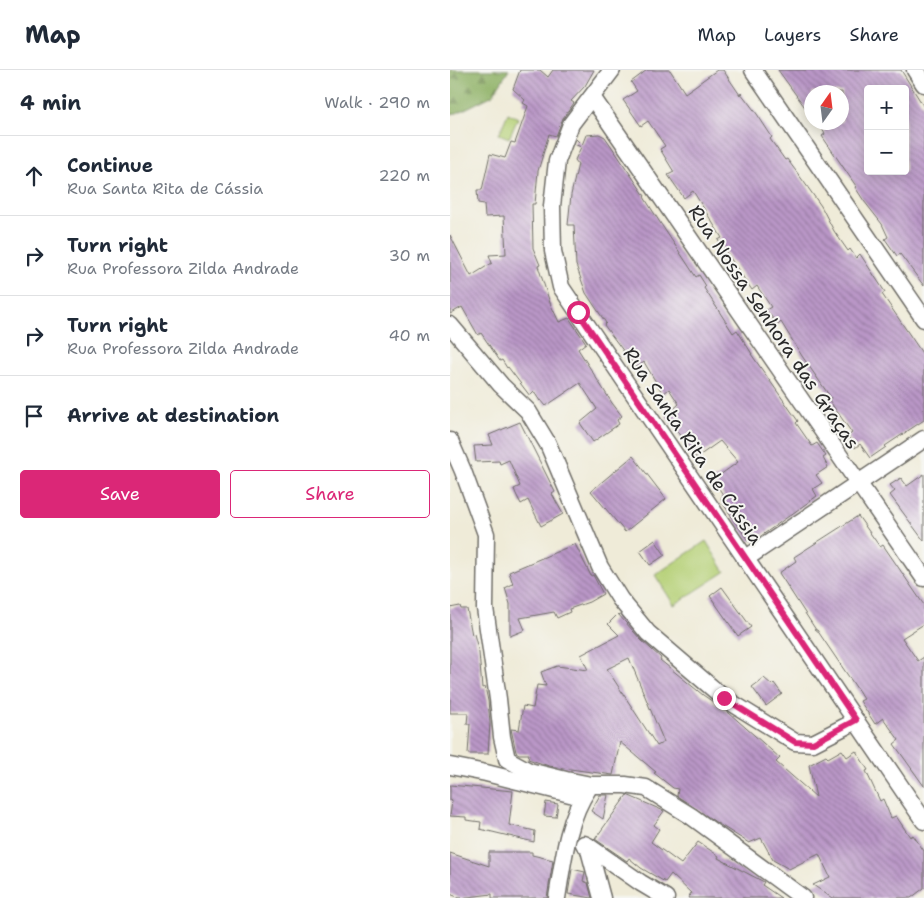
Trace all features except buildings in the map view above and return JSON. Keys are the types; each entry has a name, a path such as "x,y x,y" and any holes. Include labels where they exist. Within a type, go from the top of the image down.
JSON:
{"street":[{"name":"Rua Santa Rita de Cássia","path":"612,70 571,124 558,160 552,206 553,251 561,288 924,821"},
{"path":"753,70 924,320"},
{"path":"915,70 924,84"},
{"name":"Rua Nossa Senhora das Graças","path":"592,97 924,578"},
{"path":"450,325 501,385 528,411 548,444 600,568 620,599 648,633 724,698 795,742 813,743 856,720"},
{"path":"745,559 924,439"},
{"path":"450,441 486,534 484,608 502,737 507,759 529,771 566,780 586,791"},
{"path":"450,766 586,791 615,785 646,788 691,816 803,898"},
{"path":"557,898 568,836 586,791"},
{"path":"568,836 588,846 641,884 666,898"},
{"path":"588,846 602,898"}],"green space":[{"path":"450,70 509,70 493,95 457,113 450,114"},
{"path":"508,113 518,118 509,138 499,134"},
{"path":"706,541 725,572 674,605 655,575"}],"route":[{"path":"578,312 856,720 813,743 795,742 724,698"}]}
